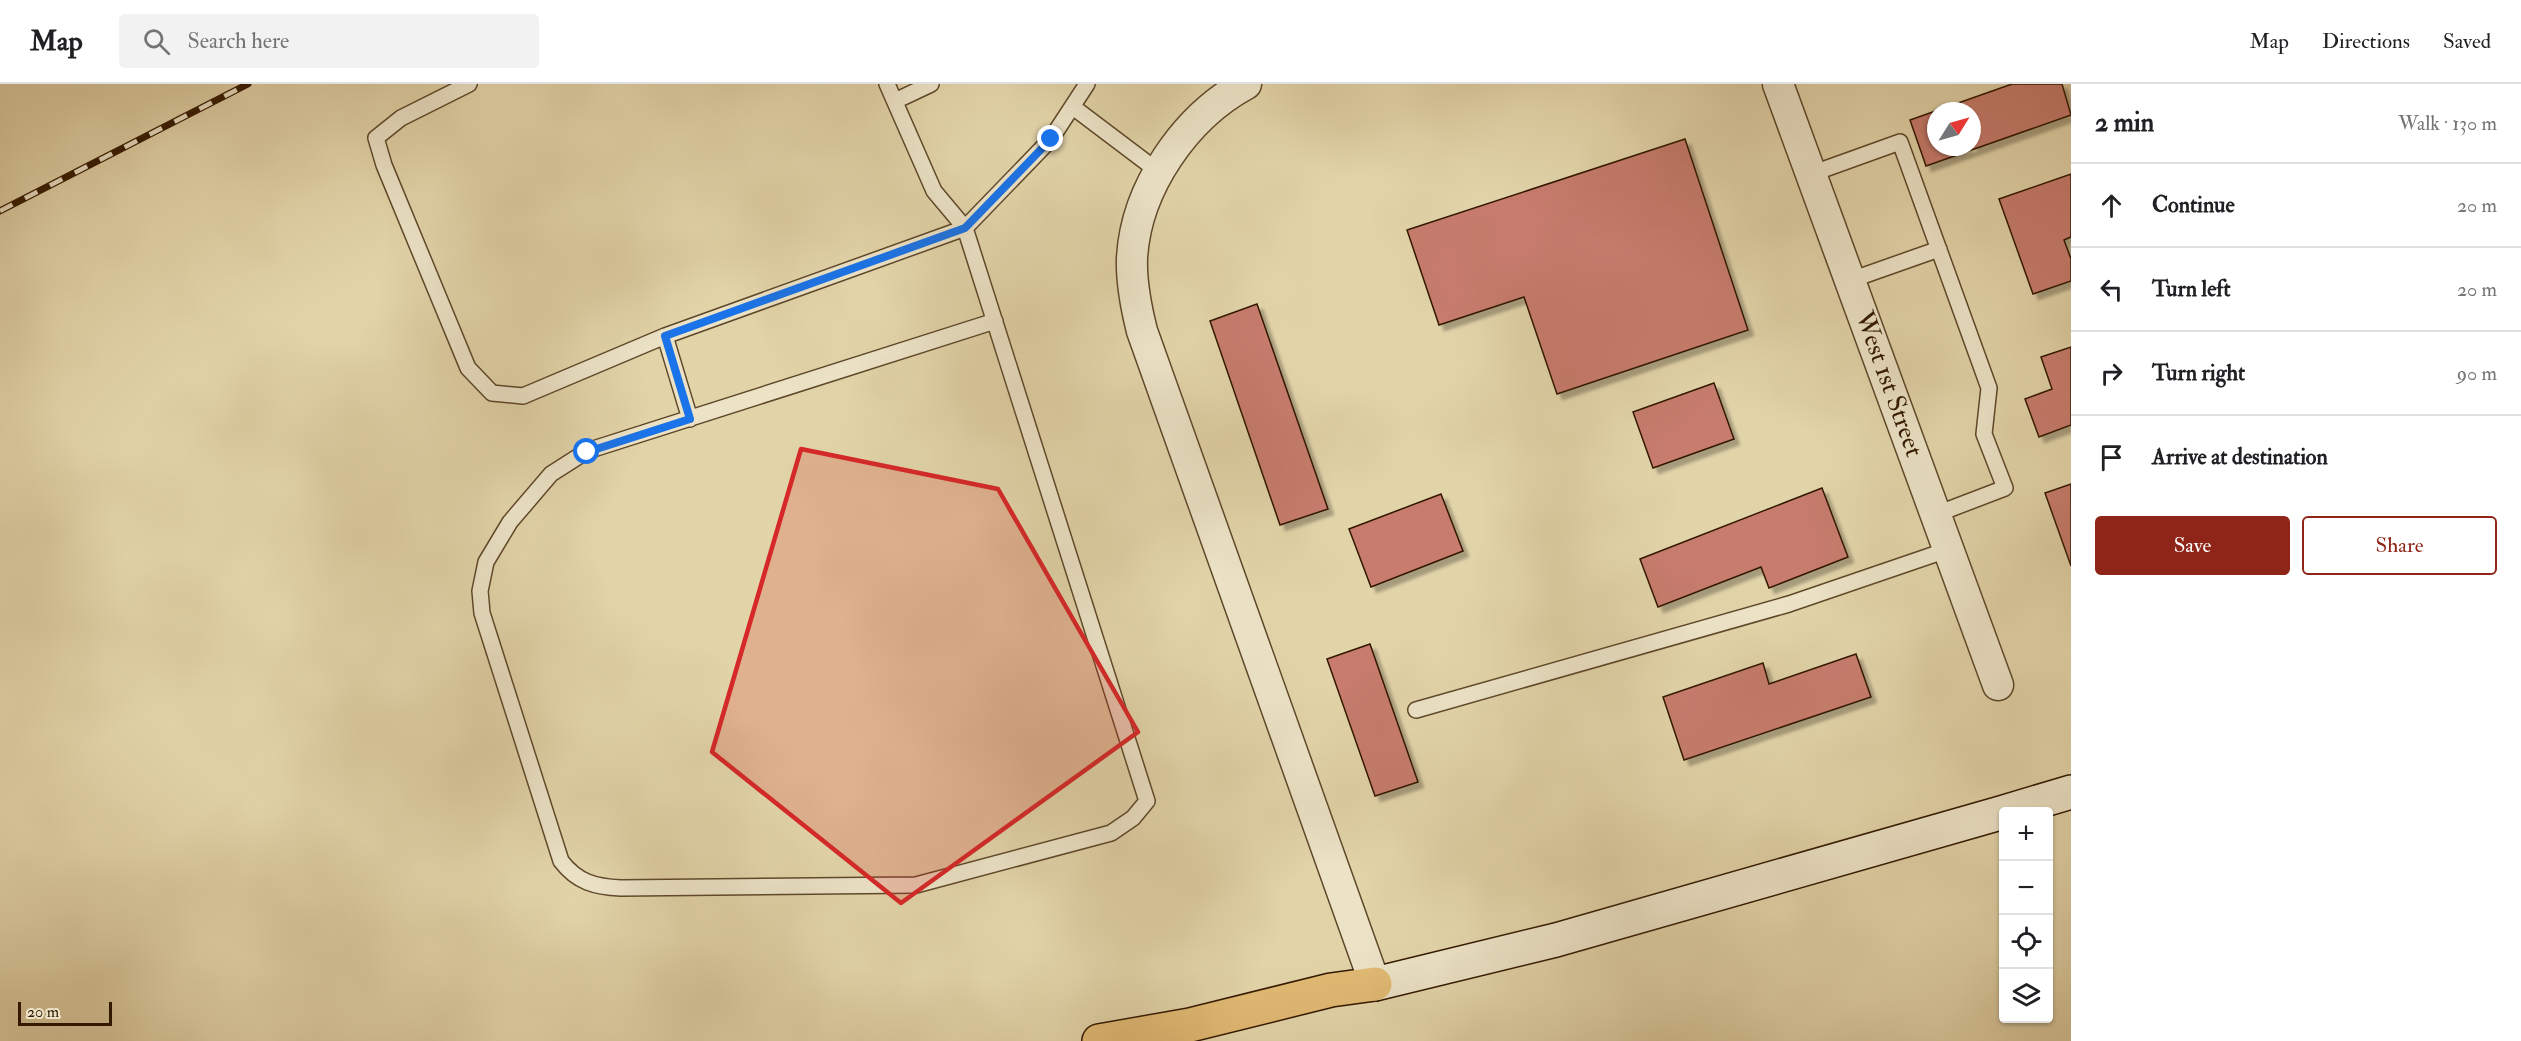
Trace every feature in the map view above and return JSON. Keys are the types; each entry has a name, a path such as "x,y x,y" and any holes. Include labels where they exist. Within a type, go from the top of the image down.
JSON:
{"highway":[{"path":"1099,1041 1190,1025 1330,990 1375,984"}],"main road":[{"path":"2021,807 2071,792"},
{"path":"1375,984 1556,940 1999,813"}],"street":[{"path":"1246,84 1232,91 1204,114 1172,150 1159,172 1139,223 1132,257 1134,295 1142,331 1375,984"},
{"name":"West 1st Street","path":"1778,84 1998,685"}],"lane":[{"path":"469,84 401,118 376,138 384,165 468,368 492,393 523,396 665,336 965,228 1051,139 1087,84"},
{"path":"887,84 934,190 965,228 995,321 1147,801 1133,818 1112,833 916,885 621,888 594,887 571,874 561,861 483,613 480,591 486,562 510,522 551,474 587,452 995,321"},
{"path":"895,101 931,84"},
{"path":"1073,107 1159,172"},
{"path":"1811,174 1900,142 1989,388 1984,434 2005,488 1936,514"},
{"path":"1851,280 1939,249"},
{"path":"665,336 690,419"},
{"path":"1416,710 1789,604 1950,549"}],"highlighted area":[{"path":"801,449 998,489 1138,732 901,903 712,752"}],"building":[{"path":"2012,84 2062,84 2071,115 1981,147 1981,102 1961,102"},
{"path":"1927,114 1927,156 1954,156 1926,166 1910,120"},
{"path":"1685,139 1748,330 1557,394 1524,297 1439,325 1407,230"},
{"path":"2071,174 2071,237 2064,240 2071,259 2071,281 2033,294 1999,199"},
{"path":"1257,304 1328,509 1280,525 1210,321"},
{"path":"2071,347 2071,425 2039,437 2025,399 2052,389 2041,357"},
{"path":"1714,383 1734,439 1653,468 1633,412"},
{"path":"2071,484 2071,566 2045,493"},
{"path":"1822,488 1848,557 1769,588 1761,567 1658,607 1640,559"},
{"path":"1441,494 1463,551 1371,587 1349,529"},
{"path":"1370,644 1418,782 1375,796 1327,659"},
{"path":"1856,654 1871,697 1684,760 1663,697 1763,663 1769,684"}],"railway":[{"path":"0,211 248,84"}],"route":[{"path":"587,452 690,419 665,336 965,228 1051,139"}]}
